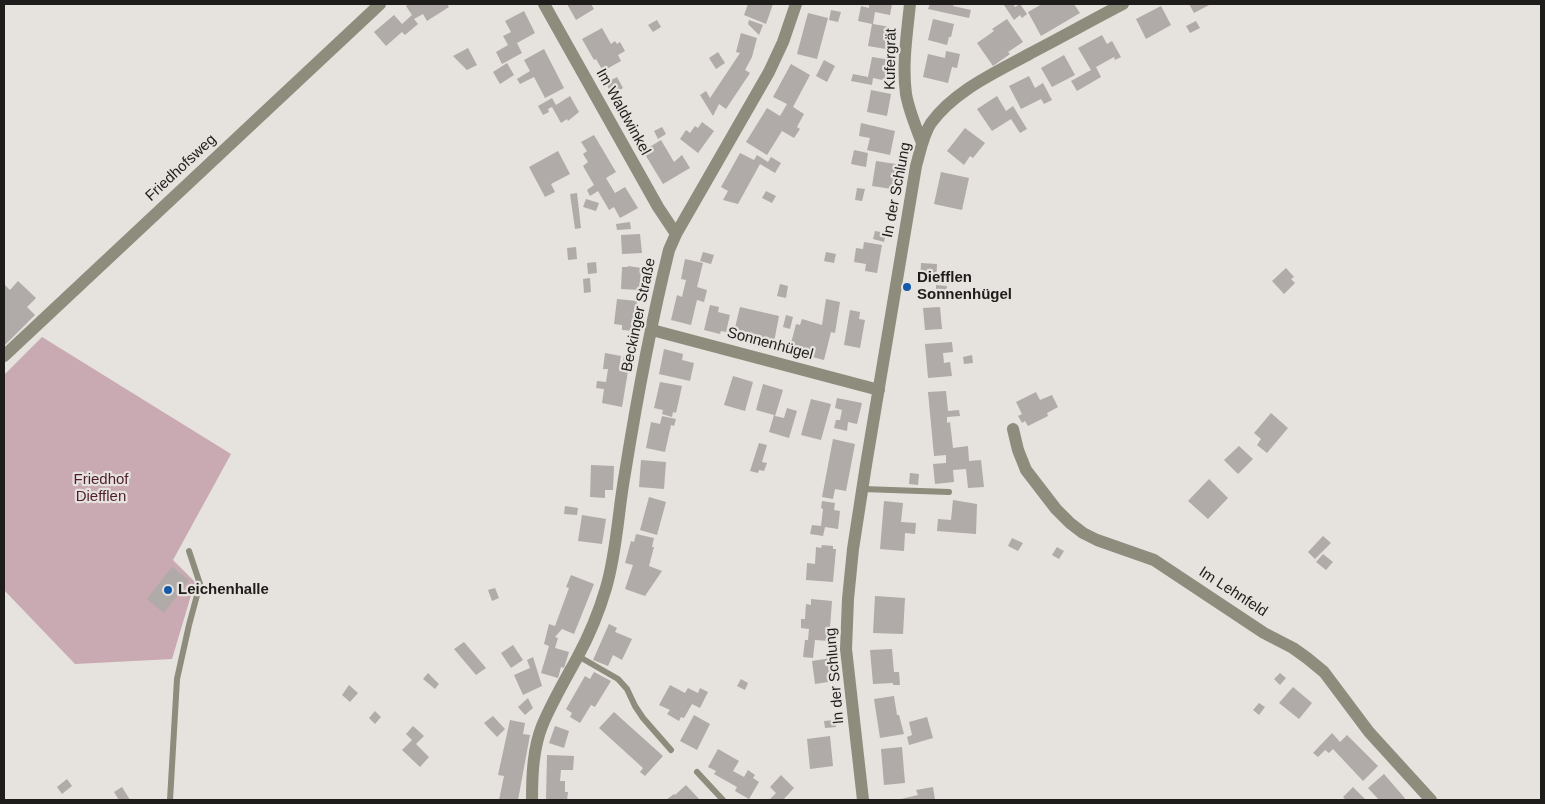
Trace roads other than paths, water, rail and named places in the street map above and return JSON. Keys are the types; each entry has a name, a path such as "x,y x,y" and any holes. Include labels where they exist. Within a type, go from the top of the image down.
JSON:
{"street":[{"name":"Friedhofsweg","path":"4,356 380,4"},
{"name":"Im Waldwinkel","path":"544,4 653,199 676,234"},
{"name":"Beckinger Straße","path":"532,800 536,747 542,726 578,656 598,612 606,587 615,549 624,475 637,401 666,264 676,234 769,72 783,42 796,4"},
{"name":"Kufergrät","path":"910,4 905,68 906,94 911,115 922,143"},
{"name":"In der Schlung","path":"863,800 846,649 853,549 914,176 922,143 930,125 941,111 966,91 1123,4"},
{"name":"Sonnenhügel","path":"652,330 879,390"},
{"name":"Im Lehnfeld","path":"1013,429 1018,450 1026,470 1056,509 1070,523 1083,533 1097,540 1154,560 1264,633 1293,648 1307,658 1324,672 1370,732 1431,800"}],"lane":[{"path":"862,489 949,492"},
{"path":"170,800 177,679 188,625 200,584 190,550"},
{"path":"578,656 618,680 627,689 643,718 671,750"},
{"path":"698,772 723,800"}],"place":[{"name":"Diefflen Sonnenhügel","path":"907,287"},
{"name":"Leichenhalle","path":"168,590"}],"park label":[{"name":"Friedhof Diefflen","path":"101,488"}]}
